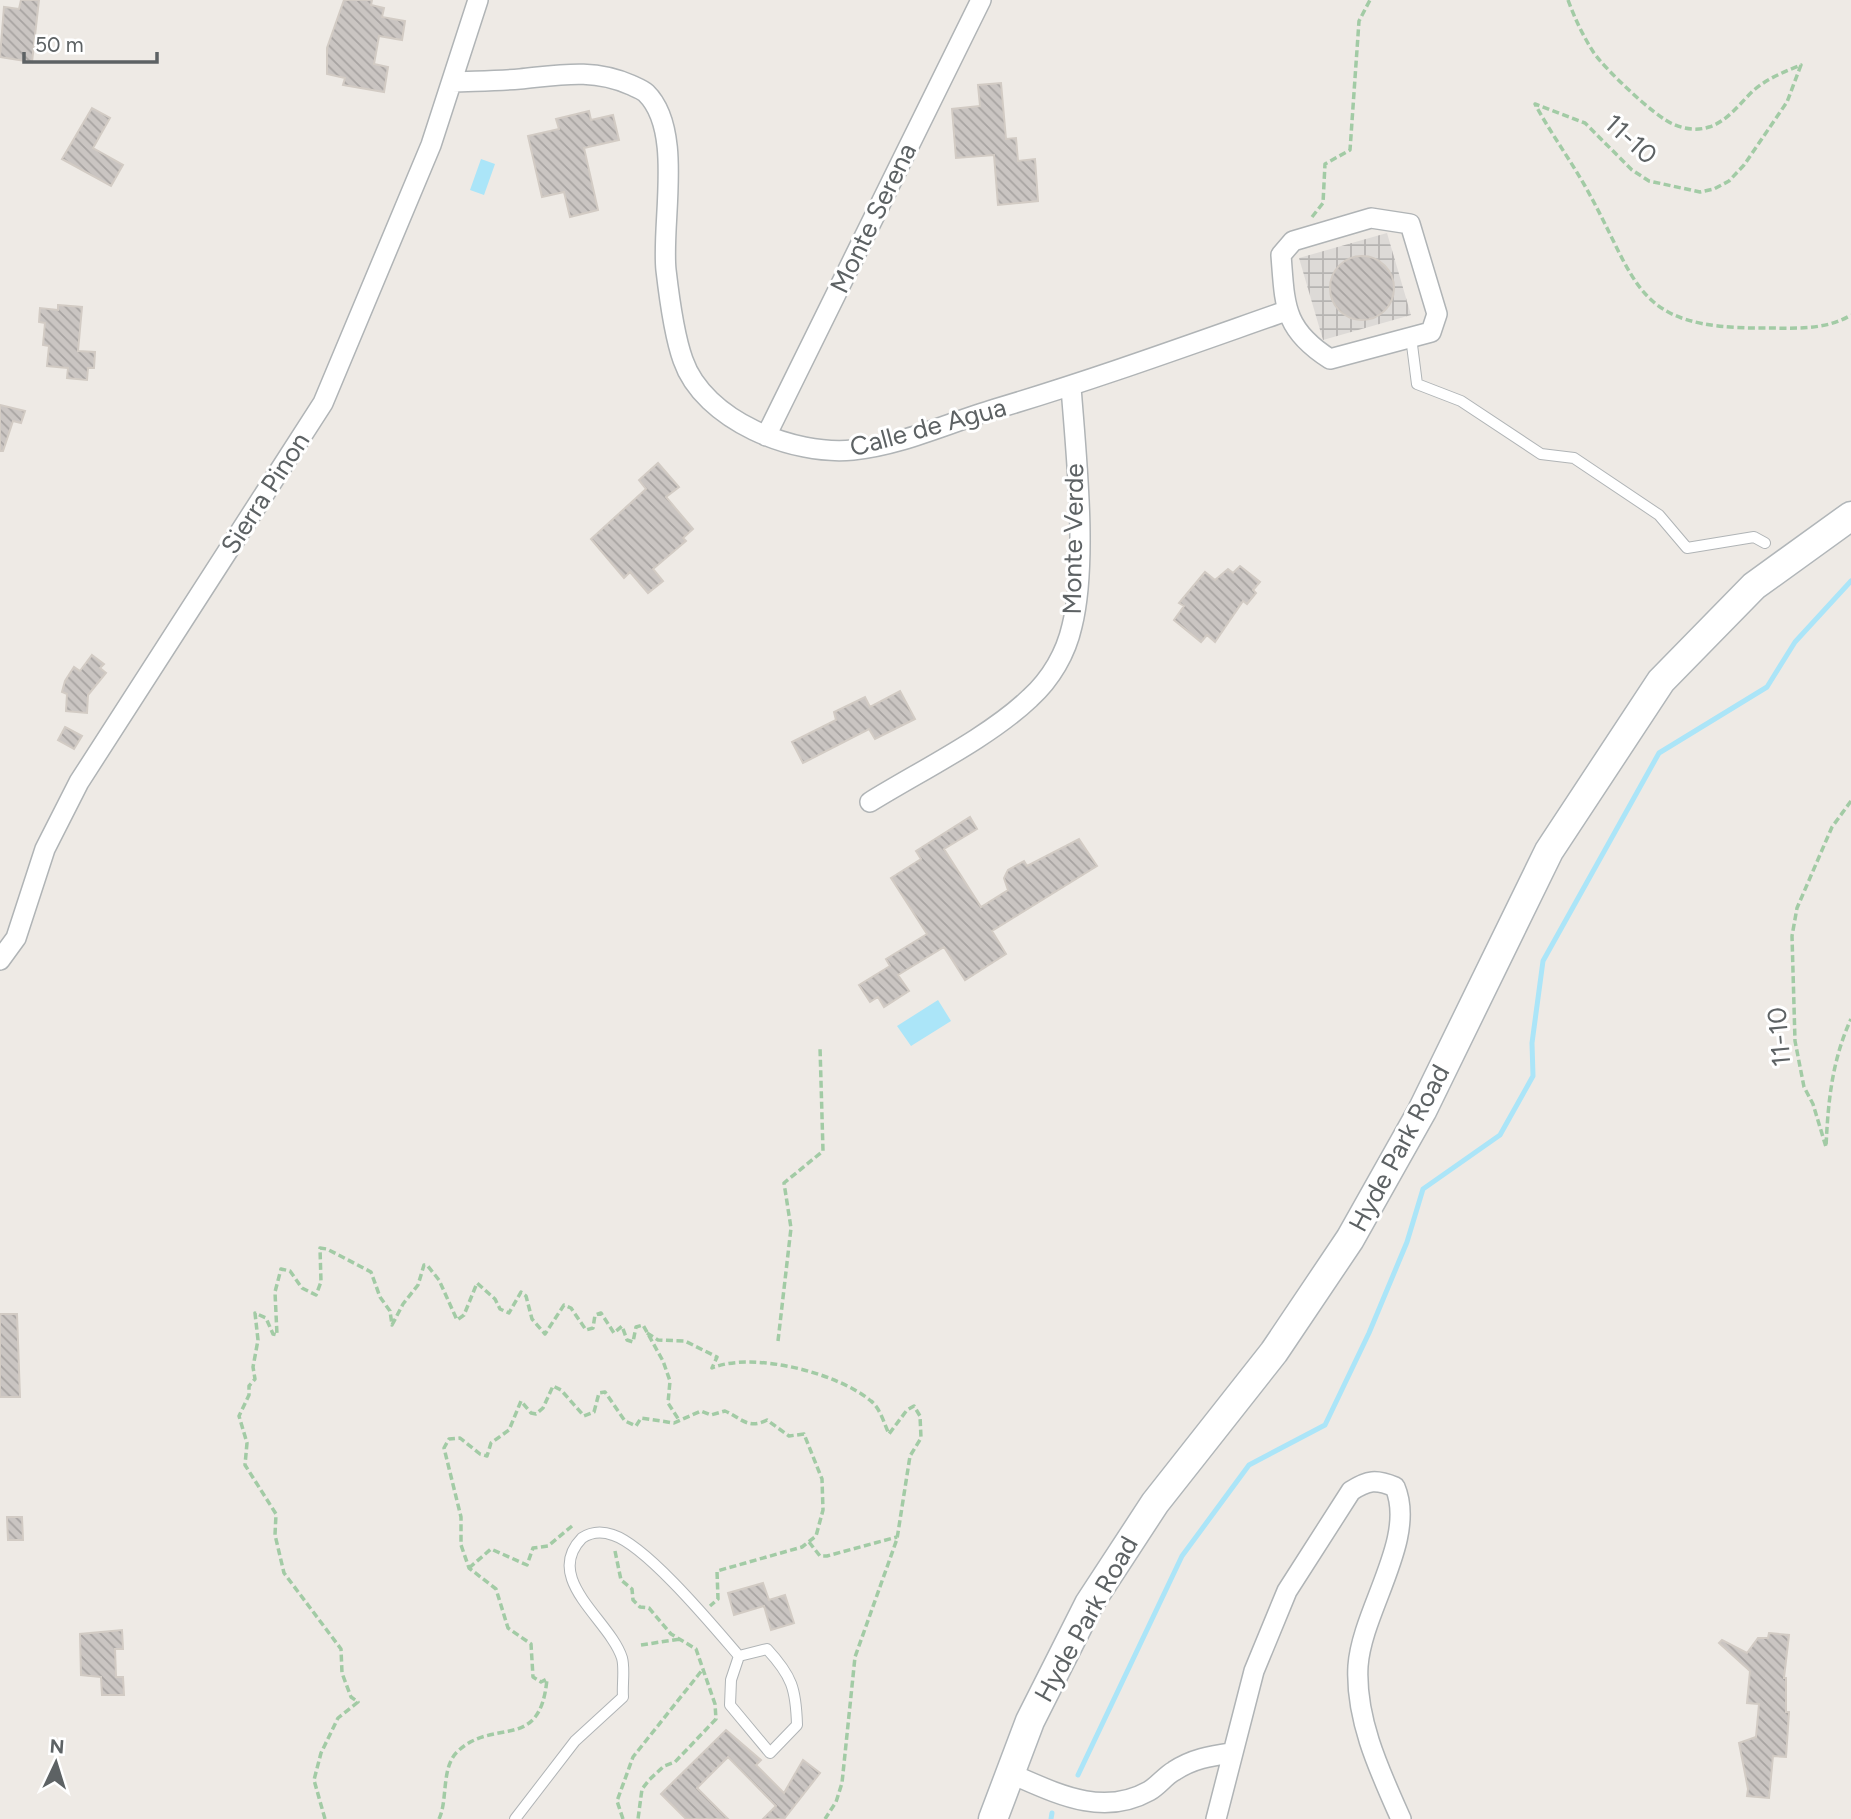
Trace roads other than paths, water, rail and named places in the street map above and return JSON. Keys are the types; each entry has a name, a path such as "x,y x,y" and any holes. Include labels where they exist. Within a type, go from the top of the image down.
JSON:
{"main road":[{"name":"Hyde Park Road","path":"993,1819 1009,1773 1052,1674 1113,1563 1163,1492 1274,1352 1350,1239 1422,1111 1549,851 1654,692 1754,586 1851,516"}],"street":[{"name":"Sierra Pinon","path":"0,960 16,938 45,849 79,782 323,403 431,145 478,0"},
{"name":"Monte Serena","path":"766,436 981,0"},
{"name":"Calle de Agua","path":"452,82 583,72 613,77 646,93 662,122 668,155 666,269 683,360 715,404 737,421 766,436 825,451 863,449 1070,387 1286,311"},
{"path":"1371,218 1410,224 1437,314 1431,331 1330,359 1310,346 1286,311 1281,255 1293,241 1371,218"},
{"name":"Monte Verde","path":"870,802 1008,716 1038,690 1062,655 1073,623 1078,582 1070,387"},
{"path":"1216,1819 1254,1671 1287,1591 1351,1490 1365,1482 1379,1480 1395,1487 1402,1504 1398,1533 1368,1622 1358,1664 1359,1706 1401,1819"},
{"path":"1009,1773 1090,1803 1124,1801 1150,1791 1173,1771 1200,1758 1231,1753"}],"lane":[{"path":"1410,337 1417,384 1461,401 1541,454 1574,458 1659,515 1687,548 1754,537 1765,543"},
{"path":"515,1819 575,1741 623,1697 622,1657 570,1578 570,1555 574,1546 588,1534 615,1535 637,1548 702,1612 739,1656"},
{"path":"766,1649 778,1662 796,1691 797,1725 770,1753 730,1705 731,1680 739,1656 766,1649"}],"water":[{"path":"481,159 495,164 484,195 470,190"},
{"path":"938,1000 951,1021 911,1046 897,1026"}],"waterway":[{"path":"1078,1775 1182,1556 1249,1465 1325,1425 1369,1333 1407,1242 1423,1189 1500,1135 1533,1076 1532,1043 1543,961 1659,753 1767,687 1795,642 1851,581"},
{"path":"1051,1819 1052,1813"}]}
